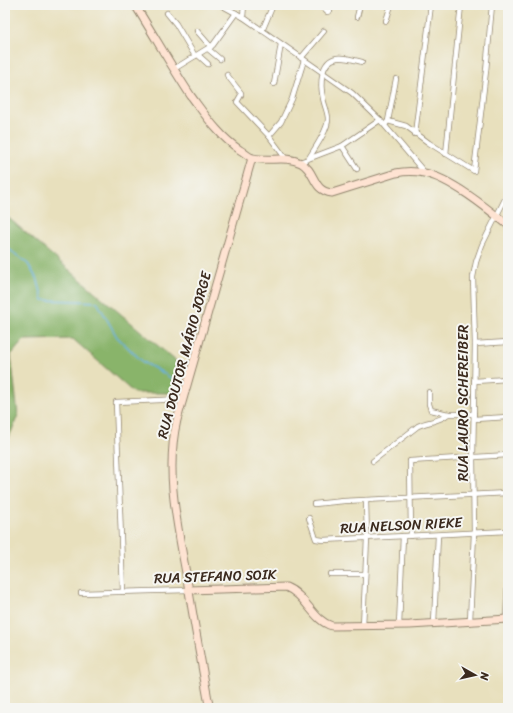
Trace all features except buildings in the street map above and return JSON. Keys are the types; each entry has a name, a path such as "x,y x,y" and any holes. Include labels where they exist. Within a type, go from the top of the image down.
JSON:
{"street":[{"path":"135,5 174,69 214,127 226,140 252,158 286,159 300,162 306,166 323,191 332,193 396,173 425,173 445,181 496,215 508,225"},
{"path":"221,5 243,17 280,44 323,72 352,93 380,120 386,123 406,126 415,134 474,171 492,5"},
{"path":"243,17 244,5"},
{"path":"262,31 273,5"},
{"path":"320,5 327,12 330,10 331,5"},
{"path":"357,17 360,5"},
{"path":"386,21 390,5"},
{"path":"415,134 431,5"},
{"path":"446,154 461,5"},
{"path":"167,13 176,24 196,56 208,64"},
{"path":"174,69 209,48 216,42 236,13"},
{"path":"269,136 281,122 292,99 302,59 324,30"},
{"path":"197,31 209,48 220,59"},
{"path":"274,84 280,44"},
{"path":"309,158 325,131 328,120 321,85 323,72 326,66 332,59 339,58 362,62"},
{"path":"227,75 241,93 237,102 269,136 286,159"},
{"path":"386,123 396,79"},
{"path":"300,162 342,146 380,120"},
{"path":"386,123 425,173"},
{"path":"342,146 357,169"},
{"name":"RUA DOUTOR MÁRIO JORGE","path":"209,707 175,510 172,476 173,441 183,399 252,158"},
{"name":"RUA LAURO SCHEREIBER","path":"470,621 474,533 474,270 482,245 508,193"},
{"path":"475,344 508,342"},
{"path":"474,381 508,379"},
{"path":"429,392 429,404 432,410 448,414 474,417 508,417"},
{"path":"123,592 116,402 183,399"},
{"path":"373,461 418,426 426,422 441,420 448,414"},
{"path":"411,536 410,460 508,455"},
{"path":"314,504 411,497 508,493"},
{"path":"366,500 367,538 363,626 507,619 508,579"},
{"name":"RUA NELSON RIEKE","path":"309,518 315,536 318,540 508,531"},
{"path":"434,623 438,534"},
{"path":"399,625 403,536"},
{"path":"330,574 365,574"},
{"name":"RUA STEFANO SOIK","path":"81,593 286,587 298,594 323,621 329,625 335,627 363,626"}],"green space":[{"path":"5,215 184,368 178,393 134,393 73,339 24,340 11,355 18,415 8,440 5,443"}],"waterway":[{"path":"5,246 28,264 38,281 43,300 97,302 117,337 143,362 165,374 177,383"}]}
